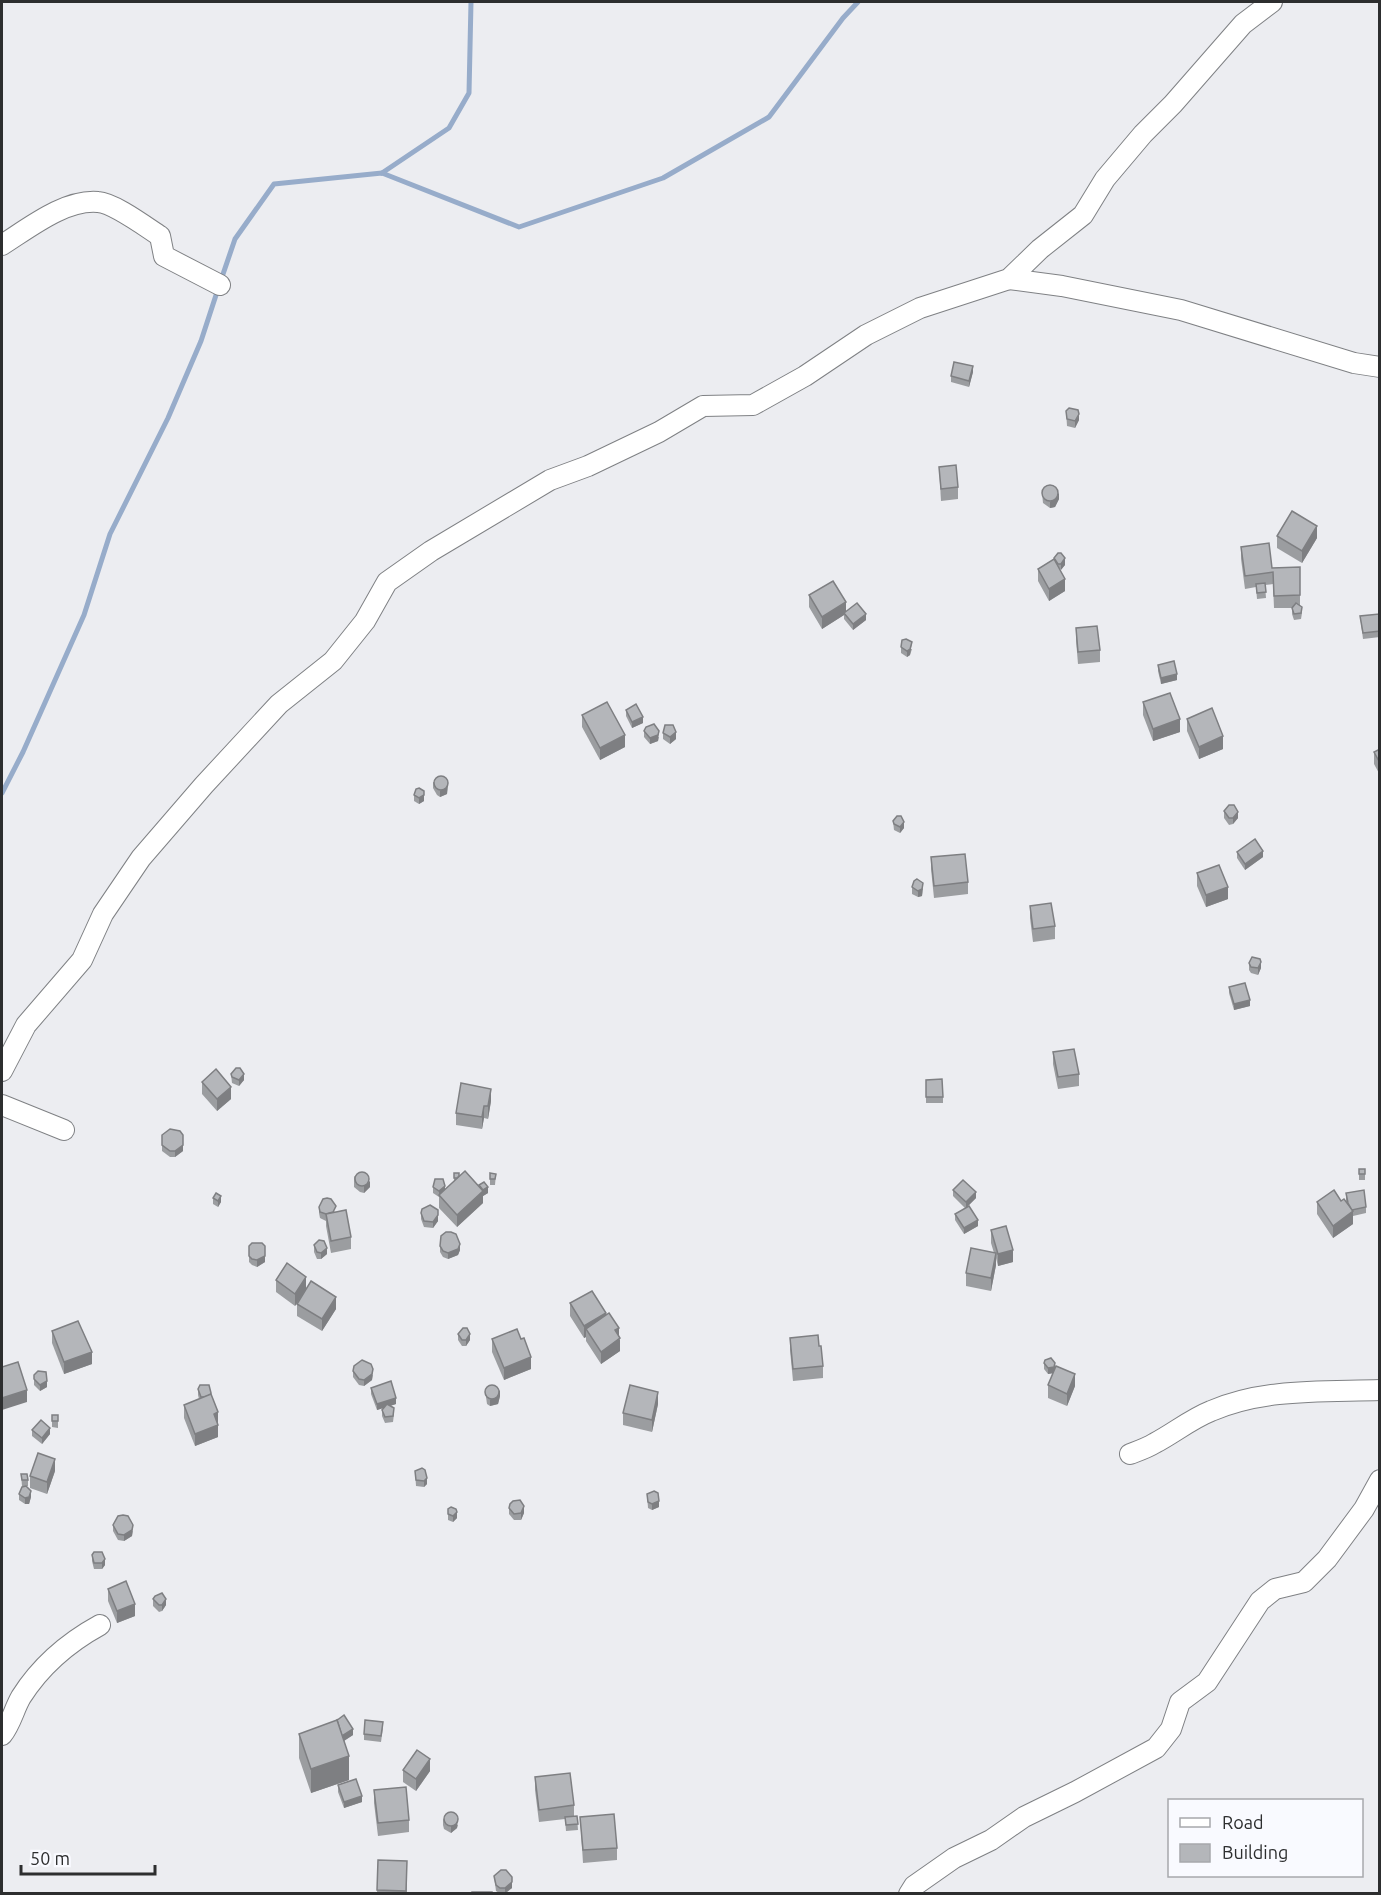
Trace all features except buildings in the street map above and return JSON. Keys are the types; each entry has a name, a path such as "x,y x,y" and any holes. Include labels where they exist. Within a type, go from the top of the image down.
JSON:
{"street":[{"path":"1009,279 1040,249 1083,215 1105,179 1143,134 1173,104 1243,24 1272,2"},
{"path":"2,245 72,204 100,202 133,218 160,236 164,256 219,285"},
{"path":"2,1071 26,1025 82,960 103,914 141,858 279,704 333,660 365,621 387,582 431,551 550,480 588,466 659,432 703,406 753,405 805,376 866,334 920,308 1009,279 1062,286 1181,310 1354,363 1380,367"},
{"path":"2,1105 64,1130"},
{"path":"1130,1454 1154,1444 1210,1411 1244,1400 1281,1393 1319,1390 1380,1390"},
{"path":"909,1893 914,1886 954,1858 991,1840 1024,1817 1156,1748 1171,1729 1180,1702 1207,1682 1260,1601 1275,1589 1304,1582 1327,1559 1364,1509 1380,1480"},
{"path":"2,1735 21,1698 41,1670 78,1637 100,1625"}],"waterway":[{"path":"382,173 449,128 469,93 471,2"},
{"path":"221,280 235,239 274,184 382,173 519,227 663,178 769,117 843,18 858,2"},
{"path":"2,793 23,752 84,615 110,534 168,418 201,341 218,289"}]}
